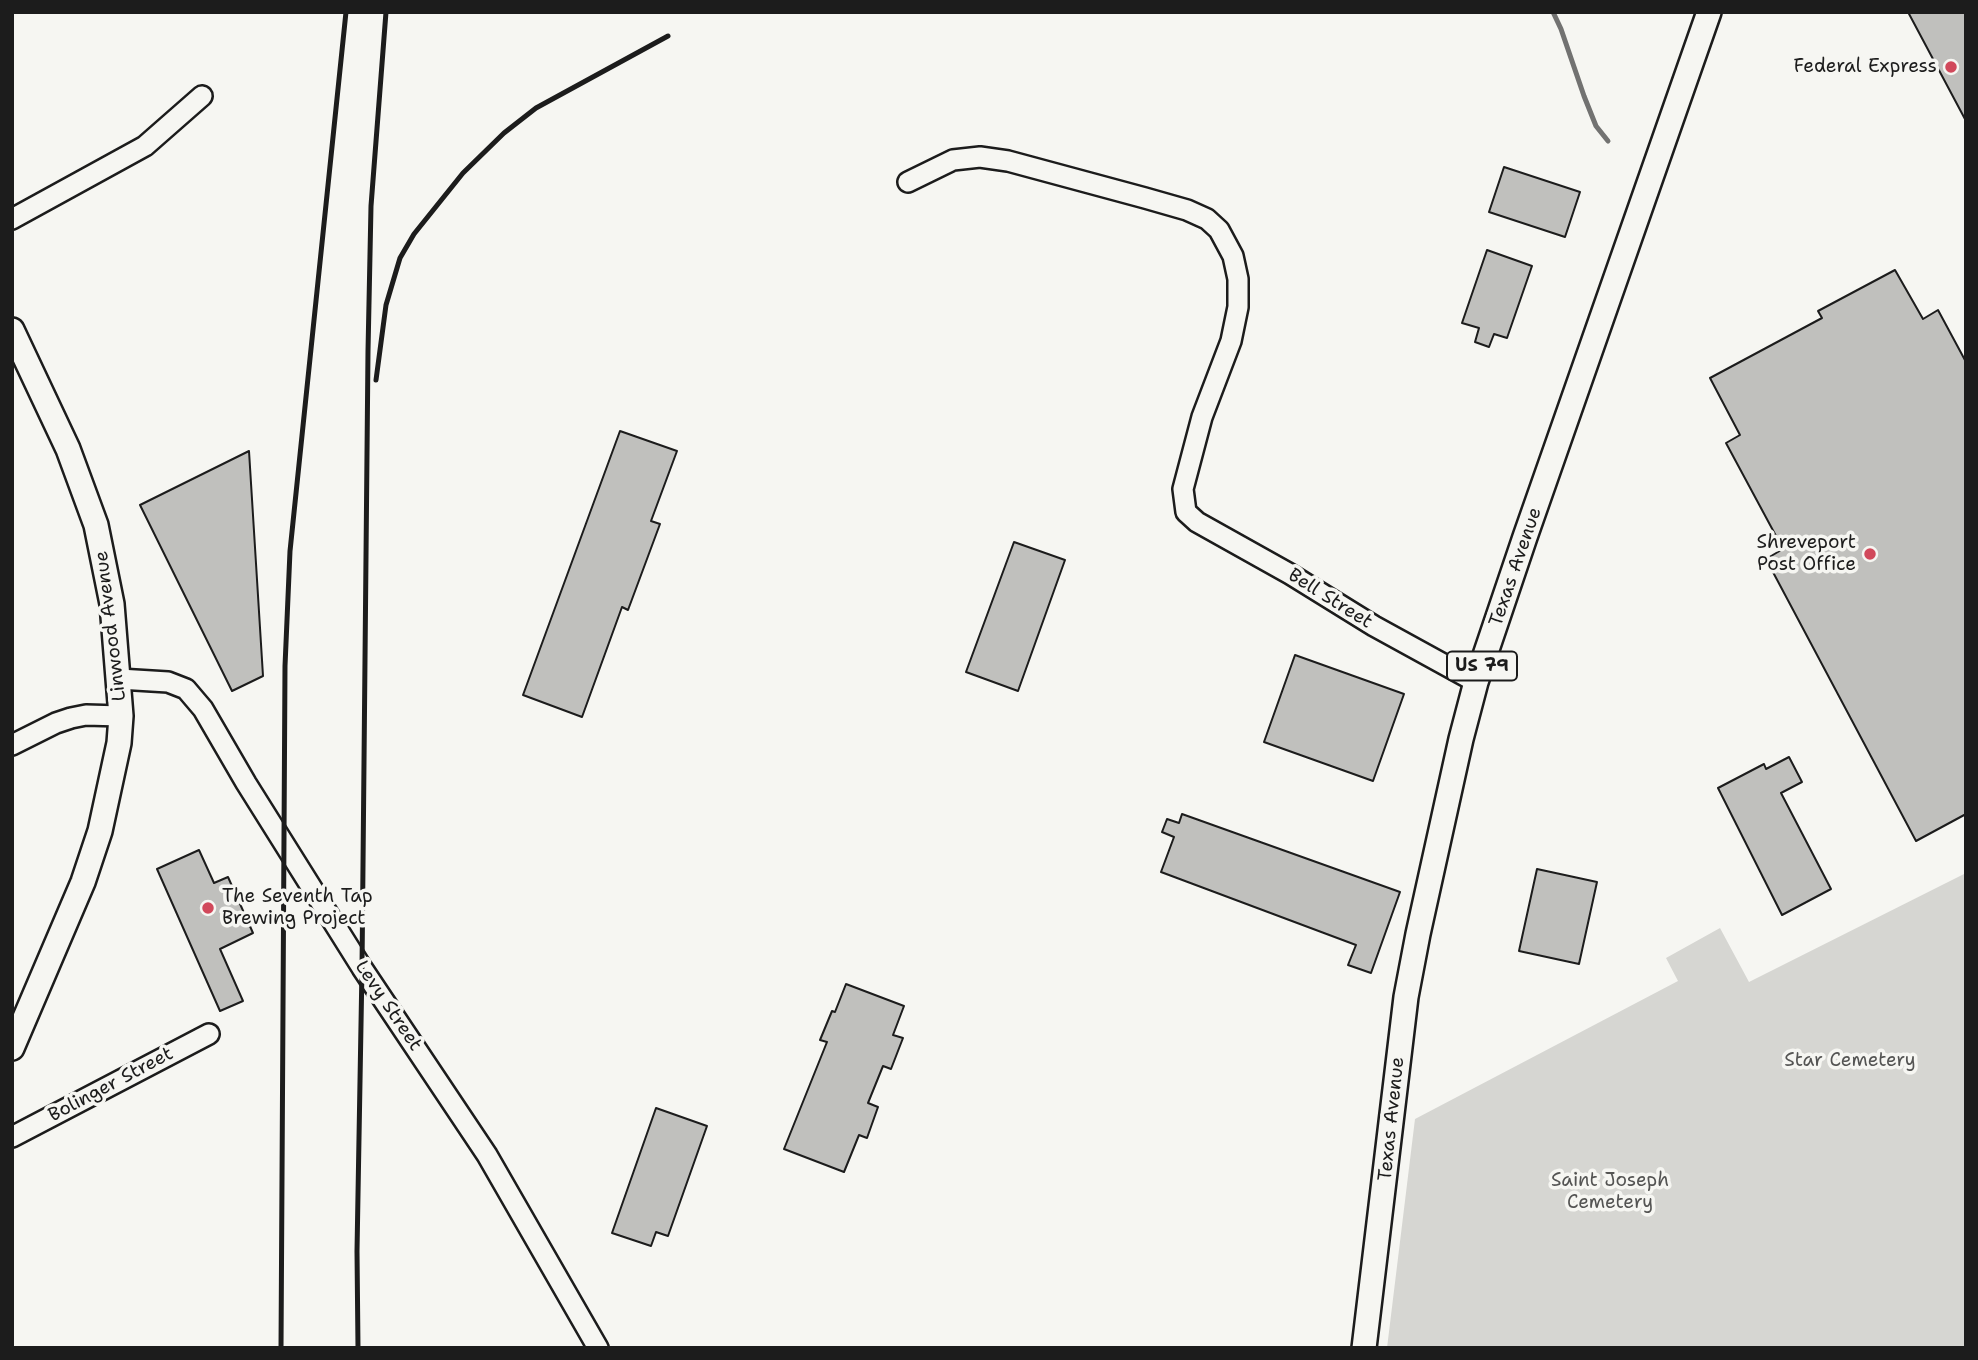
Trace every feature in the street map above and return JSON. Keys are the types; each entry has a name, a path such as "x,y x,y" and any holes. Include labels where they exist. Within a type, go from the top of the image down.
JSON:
{"main road":[{"name":"Texas Avenue","path":"1364,1348 1406,997 1461,739 1476,682 1709,12"},
{"name":"Linwood Avenue","path":"12,330 68,449 93,515 104,556 112,604 121,716 119,743 100,831 83,882 12,1048"}],"street":[{"path":"12,219 145,146 202,96"},
{"name":"Bell Street","path":"908,182 953,160 981,157 1008,161 1187,210 1207,219 1219,230 1233,256 1238,279 1238,307 1231,341 1202,417 1183,488 1186,512 1197,522 1290,574 1374,626 1476,682"},
{"name":"Levy Street","path":"119,679 168,682 186,689 203,709 355,957 487,1155 598,1348"},
{"path":"12,745 71,718 86,715 121,716"},
{"name":"Bolinger Street","path":"12,1137 209,1034"}],"green space":[{"path":"1966,873 1966,1348 1387,1348 1415,1119 1678,981 1666,958 1720,928 1749,982"}],"building":[{"name":"Federal Express","path":"1908,12 1966,12 1966,121"},
{"path":"1504,167 1580,192 1565,237 1489,212"},
{"path":"1487,250 1532,266 1507,338 1494,334 1489,347 1475,342 1479,328 1462,323"},
{"name":"Shreveport Post Office","path":"1895,270 1923,319 1938,310 1966,362 1966,814 1916,841 1766,559 1783,549 1726,443 1740,435 1710,378 1822,318 1818,311"},
{"path":"620,431 677,451 651,521 660,524 628,610 622,607 582,717 523,695"},
{"path":"249,451 263,676 232,691 140,505"},
{"path":"1014,542 1065,560 1018,691 966,672"},
{"path":"1295,655 1404,694 1373,781 1264,742"},
{"path":"1789,757 1802,782 1781,793 1831,889 1782,915 1718,788 1764,764 1766,769"},
{"path":"1182,814 1400,892 1371,973 1348,965 1356,945 1161,872 1174,837 1162,832 1167,819 1179,823"},
{"name":"The Seventh Tap Brewing Project","path":"199,850 214,883 228,877 253,933 220,949 243,1001 220,1011 157,869"},
{"path":"1537,869 1597,882 1579,964 1519,951"},
{"path":"846,984 904,1006 893,1035 903,1038 891,1069 883,1066 868,1103 878,1107 867,1138 859,1135 844,1172 784,1149 827,1042 820,1040"},
{"path":"656,1108 707,1126 668,1236 656,1232 651,1246 612,1233"}],"waterway":[{"path":"1553,12 1596,126 1608,141"}],"railway":[{"path":"281,1348 285,666 290,551 346,12"},
{"path":"358,1348 357,1251 371,206 386,12"},
{"path":"376,380 386,305 400,258 414,234 463,173 504,133 536,108 668,36"}],"place":[{"name":"Federal Express","path":"1951,67"},
{"name":"Shreveport Post Office","path":"1870,554"},
{"name":"The Seventh Tap Brewing Project","path":"208,908"}],"park label":[{"name":"Star Cemetery","path":"1850,1061"},
{"name":"Saint Joseph Cemetery","path":"1610,1192"}]}
